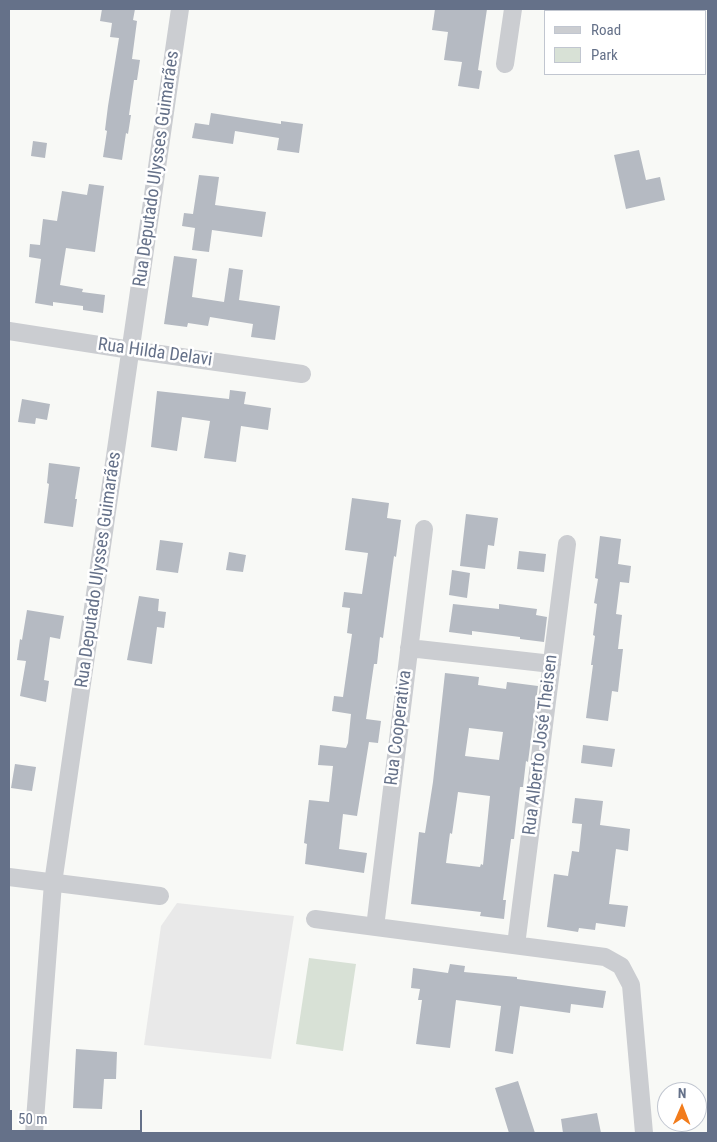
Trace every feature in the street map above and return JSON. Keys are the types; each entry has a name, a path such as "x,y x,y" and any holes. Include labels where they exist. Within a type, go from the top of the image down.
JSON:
{"street":[{"name":"Rua Deputado Ulysses Guimarães","path":"34,1133 54,883 180,9"},
{"path":"505,64 513,9"},
{"name":"Rua Hilda Delavi","path":"9,331 302,374"},
{"name":"Rua Cooperativa","path":"375,927 424,529"},
{"name":"Rua Alberto José Theisen","path":"516,945 567,544"},
{"path":"409,648 552,664"},
{"path":"9,877 160,896"},
{"path":"315,919 605,957 621,966 631,985 644,1133"}],"shaded area":[{"path":"177,903 294,916 271,1059 144,1045 161,926"}],"green space":[{"path":"309,958 356,964 343,1051 296,1044"}],"building":[{"path":"102,9 135,9 133,20 137,21 132,59 140,60 137,80 134,80 129,115 131,115 122,160 103,157 108,106 119,38 110,37 112,23 100,21"},
{"path":"435,9 487,9 478,70 482,71 479,89 458,86 462,62 444,60 448,32 432,30"},
{"path":"211,113 281,124 281,121 303,124 299,153 277,150 279,138 235,131 233,144 192,138 195,123 209,125"},
{"path":"33,141 47,143 45,158 31,156"},
{"path":"639,150 646,180 660,177 665,200 626,209 614,155"},
{"path":"199,175 219,177 215,205 266,212 262,237 212,230 209,252 192,250 195,228 182,226 184,213 193,214"},
{"path":"89,184 104,186 95,252 66,248 60,285 83,289 82,292 105,295 103,313 83,310 83,306 53,302 53,306 35,303 41,259 29,257 30,244 40,245 43,219 57,221 62,191 87,195"},
{"path":"174,256 197,259 192,297 224,302 229,268 243,270 239,300 280,306 275,340 251,337 253,324 210,317 208,326 188,323 187,327 164,324"},
{"path":"230,390 246,392 244,404 271,408 268,430 241,426 236,462 204,458 210,421 182,417 177,451 151,447 157,391 229,399"},
{"path":"22,399 50,404 47,420 36,418 35,424 18,422"},
{"path":"49,463 80,467 73,527 44,523 49,484 47,483"},
{"path":"352,498 389,503 387,518 401,520 383,638 380,637 377,664 374,664 366,719 381,721 378,743 369,742 357,816 343,814 339,849 367,853 364,873 305,864 307,844 304,843 309,800 329,802 333,766 318,765 320,745 346,748 348,743 351,714 332,711 334,696 343,697 352,634 347,633 350,608 342,607 344,592 362,594 368,553 345,550"},
{"path":"466,514 498,518 494,546 488,545 485,569 460,566"},
{"path":"600,536 621,539 618,564 631,566 629,583 620,582 616,614 622,615 618,649 623,649 618,692 612,691 608,721 586,718 593,665 591,665 597,604 594,603 598,579 595,578"},
{"path":"160,540 183,543 178,573 156,570"},
{"path":"519,551 546,554 544,572 517,569"},
{"path":"229,552 246,555 243,572 226,570"},
{"path":"452,570 470,573 467,598 449,595"},
{"path":"139,596 159,599 158,611 166,612 164,628 157,627 152,664 127,660"},
{"path":"453,604 499,609 499,604 537,609 536,615 547,617 544,642 472,631 472,635 449,632"},
{"path":"27,610 64,616 60,639 50,637 44,680 49,681 46,702 20,696 26,661 17,660"},
{"path":"445,673 479,677 478,685 506,689 507,682 538,686 528,762 526,761 523,787 520,787 514,839 511,839 503,900 506,900 504,919 480,916 481,912 411,904 419,832 425,833 433,782","holes":["469,728 503,732 499,760 465,756","458,792 490,796 483,865 481,864 480,867 446,863"]},
{"path":"583,745 615,749 612,767 581,763"},
{"path":"15,764 36,767 32,791 11,788"},
{"path":"575,798 603,801 600,825 630,829 628,851 616,849 609,904 628,906 625,927 596,923 595,930 579,928 578,932 547,927 554,874 568,876 572,851 579,852 582,824 572,823"},
{"path":"450,964 465,966 464,972 517,977 517,979 606,991 603,1008 571,1004 570,1013 520,1006 513,1054 495,1051 501,1006 456,1000 450,1048 416,1044 422,1000 418,1000 420,989 411,988 413,968 448,973"},
{"path":"76,1049 117,1052 116,1079 104,1079 102,1109 73,1108"},
{"path":"518,1081 535,1133 509,1133 495,1088"},
{"path":"597,1113 601,1133 563,1133 561,1119"}]}
